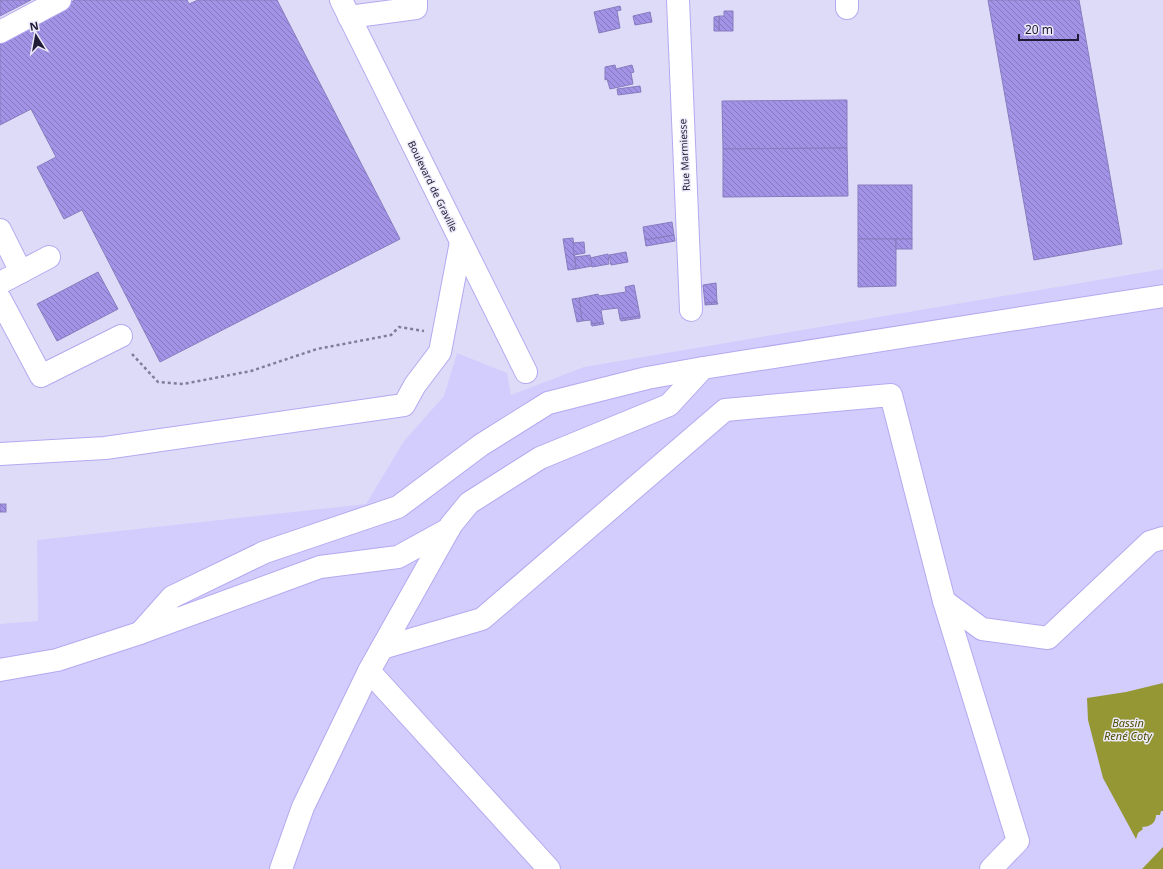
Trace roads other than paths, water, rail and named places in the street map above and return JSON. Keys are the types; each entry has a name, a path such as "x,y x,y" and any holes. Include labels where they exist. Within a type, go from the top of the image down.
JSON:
{"street":[{"path":"0,32 60,0"},
{"path":"345,8 416,8 416,0"},
{"name":"Rue Marmiesse","path":"678,4 691,310"},
{"name":"Boulevard de Graville","path":"345,8 526,372"},
{"path":"0,230 21,272"},
{"path":"0,454 105,448 404,405 415,385 440,352 461,242"},
{"path":"0,283 49,257"},
{"path":"140,633 172,596 265,552 398,507 481,445 548,403 647,378 703,368 1163,296"},
{"path":"0,299 41,376 121,336"},
{"path":"281,869 304,807 369,671 449,529 469,503 540,458 669,405 703,368"},
{"path":"382,648 482,619 725,410 891,395 944,601 1018,841 991,869"},
{"path":"0,670 57,660 140,633 320,567 398,557 449,529"},
{"path":"944,601 982,629 1048,638 1150,542 1163,538"},
{"path":"369,671 548,869"}],"water":[{"name":"Bassin René Coty","path":"1163,683 1163,811 1161,811 1160,815 1156,815 1152,824 1142,827 1143,829 1138,833 1136,839 1103,778 1088,720 1087,698 1126,692"},
{"path":"1163,847 1163,869 1142,869"}]}
